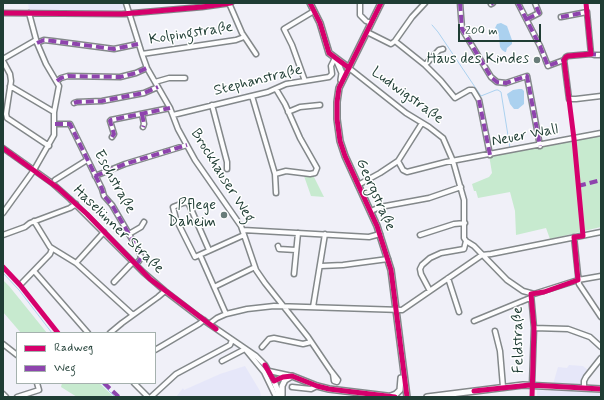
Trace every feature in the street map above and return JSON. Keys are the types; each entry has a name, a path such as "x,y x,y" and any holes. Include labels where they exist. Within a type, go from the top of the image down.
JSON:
{"main road":[{"path":"310,3 331,55 349,68"},
{"path":"341,84 381,3"},
{"path":"335,58 342,73 341,84"},
{"name":"Georgstraße","path":"341,84 337,98 337,119 340,141 347,162 371,211 388,259 394,285 407,397"},
{"path":"278,396 274,381 283,377 292,376 317,386 355,395 392,396 400,390 402,363"},
{"path":"278,396 283,383 287,378 292,376"},
{"path":"427,397 503,387 532,385 601,388"},
{"path":"384,396 395,397"}],"street":[{"name":"Brockhauser Weg","path":"126,3 147,68 170,108 178,129 200,168 223,198 243,232 255,266 265,283 311,342 335,375 338,380 337,382 334,381 331,371"},
{"path":"3,12 94,15 130,14 230,3 244,37 256,54"},
{"path":"360,3 360,15 371,24"},
{"path":"367,32 391,44 425,3"},
{"path":"460,3 462,29 491,77 497,82 506,83 527,76 540,146"},
{"path":"518,3 540,46 548,66 564,60 568,56 591,54 601,55"},
{"path":"527,19 539,13 535,3"},
{"path":"305,81 284,28 314,11"},
{"path":"561,17 587,12 591,54"},
{"path":"3,213 34,170 54,135 54,112 59,86 49,70 36,42 29,13"},
{"name":"Kolpingstraße","path":"142,54 236,40 244,37"},
{"path":"49,146 7,118 6,114 10,74 3,60 36,42 44,40 114,48 138,44"},
{"path":"394,41 425,65 455,98 469,90 472,90 479,100 490,155"},
{"path":"425,65 439,50 443,49"},
{"name":"Stephanstraße","path":"173,115 252,96 276,89 286,84 331,76 332,64 335,58"},
{"path":"564,60 569,98 576,99 601,96"},
{"path":"57,81 68,76 120,77 136,73 147,68"},
{"name":"Ludwigstraße","path":"349,68 400,108 443,138 453,161 461,187 465,207 464,234 466,241"},
{"path":"155,82 169,78 185,78"},
{"path":"10,86 54,112"},
{"path":"74,103 102,101 149,92 158,87"},
{"path":"275,174 286,171 310,174 314,173 317,169 276,89"},
{"path":"252,96 275,174 276,193"},
{"path":"212,105 227,162 227,169"},
{"path":"288,112 300,107 320,106"},
{"path":"112,137 114,134 110,120 170,108"},
{"path":"142,114 144,124 143,127"},
{"name":"Eschstraße","path":"55,124 69,123 105,198 112,205 141,256 140,260 135,263"},
{"path":"358,185 398,161 422,123"},
{"name":"Neuer Wall","path":"398,161 405,172 453,161 540,146 601,133"},
{"path":"95,176 125,164 187,145"},
{"name":"Haselünner Straße","path":"3,148 58,188 165,291 259,359 274,381"},
{"path":"55,180 87,160"},
{"path":"371,211 380,207 442,194 461,187"},
{"path":"209,250 188,202 174,207 172,209 195,258 243,232 325,234 369,237 380,234"},
{"path":"3,236 34,221 70,208 76,204"},
{"path":"34,221 48,245 52,249 60,252 76,263 133,315"},
{"path":"129,234 141,227 144,222"},
{"path":"420,234 454,224 465,223"},
{"path":"76,263 104,232"},
{"path":"209,324 226,314 253,308 283,306 396,310 405,308 482,254 491,254 601,232"},
{"path":"294,274 298,233"},
{"path":"313,307 325,234"},
{"path":"574,238 578,280 582,290 601,317"},
{"path":"430,290 420,274 422,265 430,258 441,253 464,249 466,241 474,246 503,277 531,296"},
{"path":"278,246 280,248 296,250"},
{"path":"22,283 50,254 52,249"},
{"path":"200,255 226,314"},
{"path":"320,266 343,265 388,259"},
{"path":"114,282 135,263"},
{"path":"214,287 255,266"},
{"path":"34,271 87,332"},
{"path":"474,321 531,296 578,280 601,276"},
{"path":"448,278 459,312"},
{"path":"111,332 165,291"},
{"name":"Feldstraße","path":"531,296 534,328 532,385"},
{"path":"156,349 204,320"},
{"path":"534,328 568,329 590,338 601,346"},
{"path":"495,331 500,351 503,387"},
{"path":"262,347 269,340 274,338 303,344 311,342"},
{"path":"151,397 176,374 230,344 232,340"},
{"path":"3,344 16,354"},
{"path":"222,361 245,349"},
{"name":"Haselünner Straße","path":"245,349 264,372 278,396"},
{"path":"584,388 584,381 601,358"},
{"path":"269,372 291,374 292,376"},
{"path":"17,397 39,390 37,384"},
{"path":"135,384 148,397"},
{"path":"292,387 311,389 317,386"},
{"path":"3,394 6,397"}],"shaded area":[{"path":"28,3 123,3 124,5 123,9 111,11 29,11"},
{"path":"569,365 583,366 589,371 582,381 582,392 601,393 601,397 537,397 537,390 551,391 558,367 567,368"},
{"path":"245,366 260,391 261,396 176,397 183,388 184,390 220,374"}],"green space":[{"path":"601,135 601,227 550,239 546,228 516,235 515,211 510,192 478,198 476,191 474,191 472,184 489,177 492,173 489,155"},
{"path":"313,175 324,197 311,196 304,176"},
{"path":"3,280 46,332 20,332 3,312"},
{"path":"62,384 100,384 114,397 77,397 61,387"}],"water":[{"path":"501,23 507,26 512,40 512,44 507,48 506,52 500,47 499,36 495,28 497,24"},
{"path":"519,89 524,91 524,104 518,109 514,109 510,104 507,94 513,90"}],"waterway":[{"path":"432,25 481,96 496,90 501,92 510,148"},
{"path":"3,152 3,158"},
{"path":"3,273 19,290 51,332"},
{"path":"102,384 115,397"}],"marked path":[{"path":"460,3 462,29 491,77 497,82 506,83 527,76 540,146"},
{"path":"518,3 540,46 548,66 564,60 565,58"},
{"path":"527,19 539,13 535,3"},
{"path":"561,17 587,12"},
{"path":"37,43 44,40 114,49 138,44"},
{"path":"588,54 601,55"},
{"path":"57,81 68,76 120,77 136,73 147,68"},
{"path":"74,103 102,101 144,93 158,87"},
{"path":"479,100 490,155"},
{"path":"112,137 114,134 111,120 170,108"},
{"path":"142,114 144,124 143,127"},
{"path":"55,124 70,124 104,196 112,205 140,253 141,258 136,265"},
{"path":"95,176 125,164 187,145"},
{"path":"578,186 601,180"},
{"path":"105,384 119,397"}],"cycle path":[{"path":"3,13 122,14 231,3"},
{"path":"310,3 320,23 329,53 349,68"},
{"path":"381,3 339,88 337,119 340,141 345,156 377,226 391,270 407,397"},
{"path":"532,397 534,328 531,294 544,292 578,280 574,237 583,236 574,139 564,60 568,56 591,54 586,3"},
{"path":"3,148 58,188 87,214 150,279 216,329"},
{"path":"3,267 20,285 57,332"},
{"path":"265,365 274,381 283,377 292,376 329,389 395,397"},
{"path":"474,391 530,385 601,389"}],"place":[{"name":"Haus des Kindes","path":"537,60"},
{"name":"Pflege Daheim","path":"224,215"}]}
